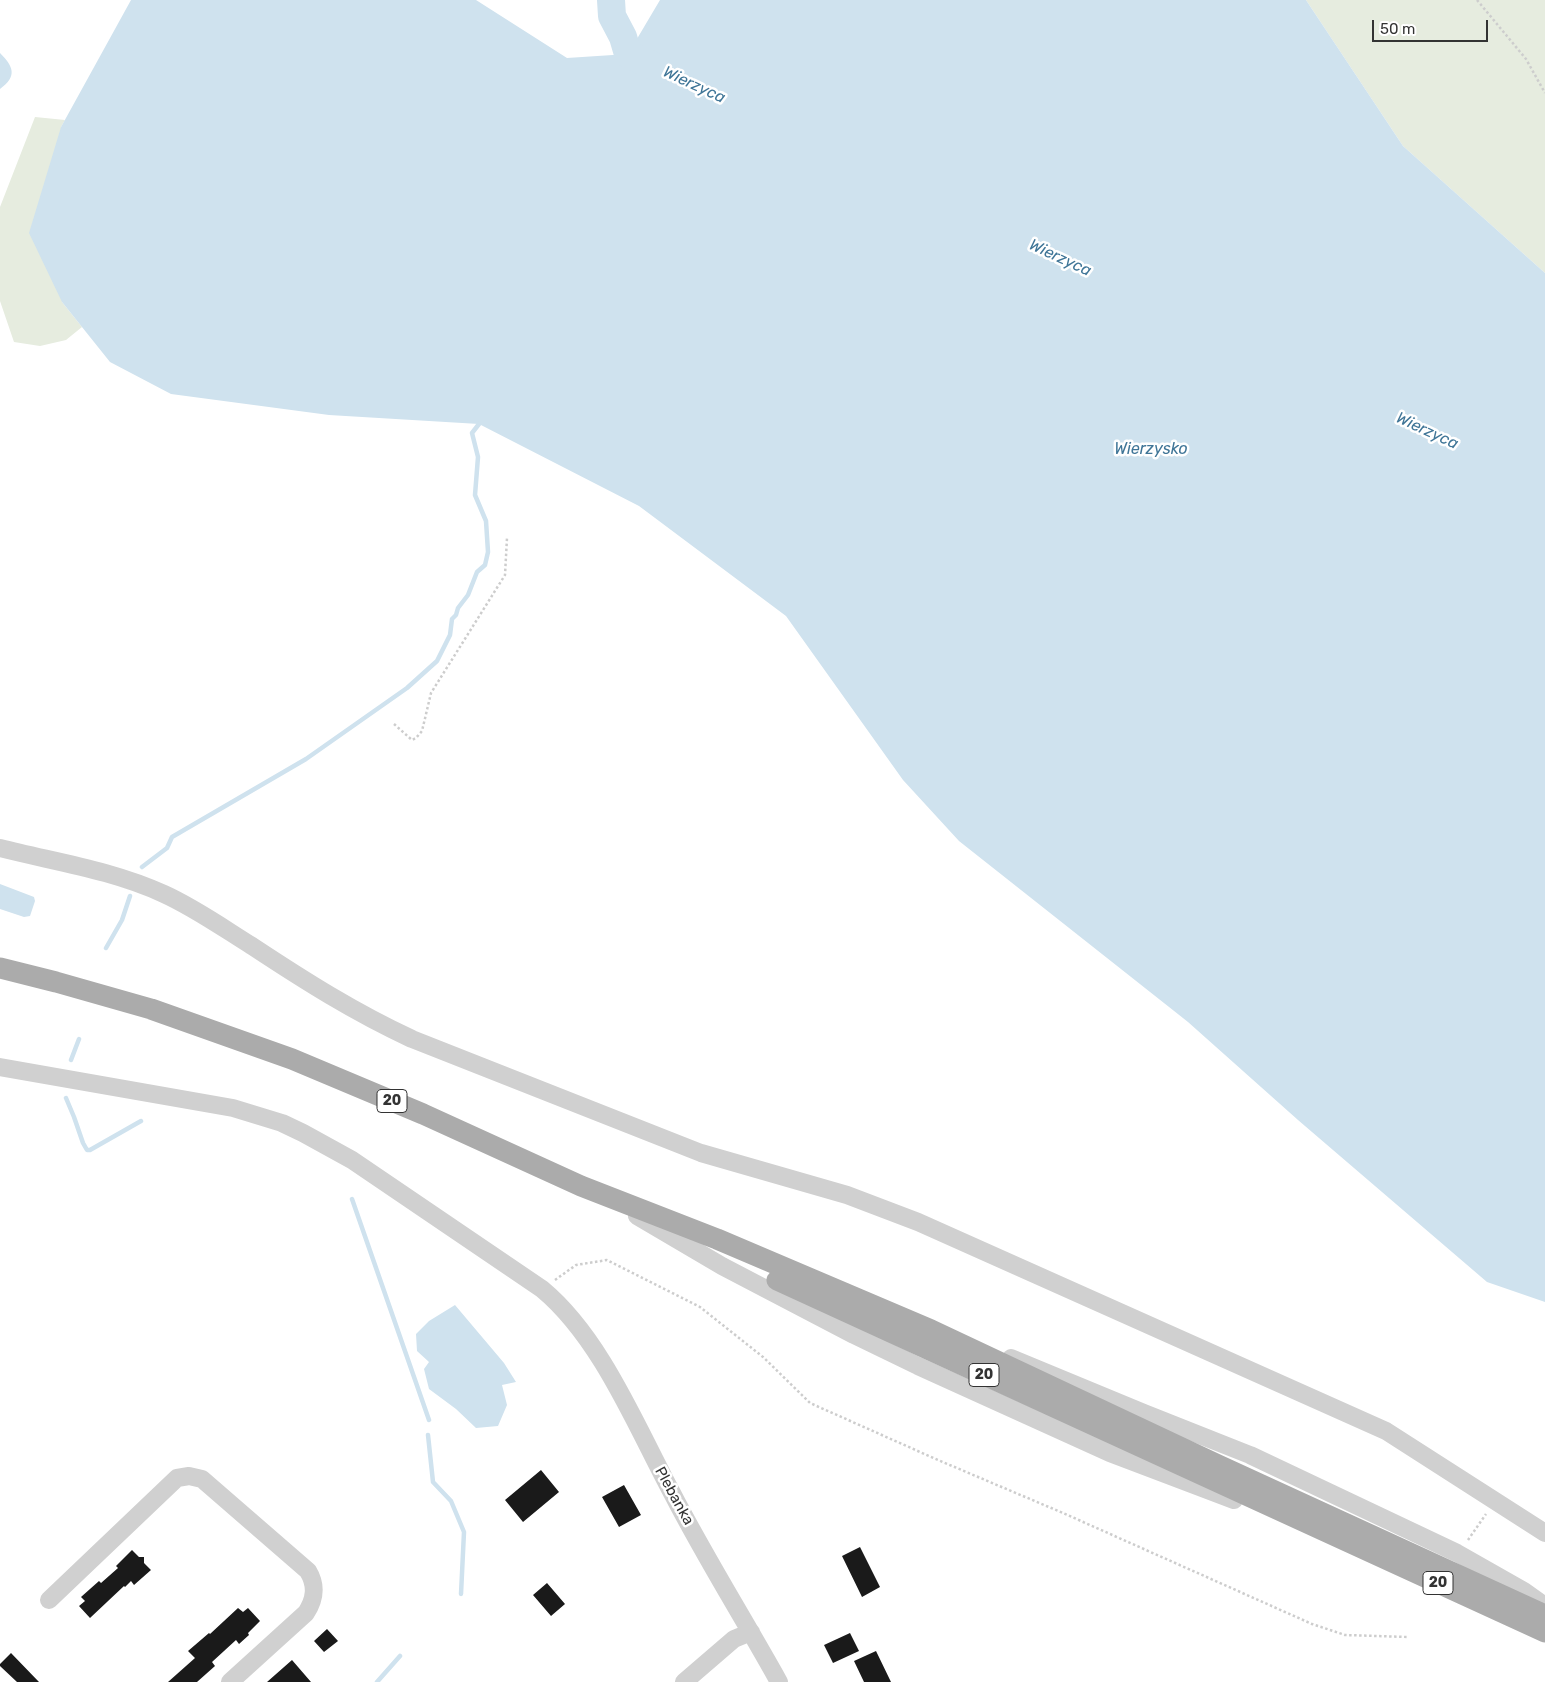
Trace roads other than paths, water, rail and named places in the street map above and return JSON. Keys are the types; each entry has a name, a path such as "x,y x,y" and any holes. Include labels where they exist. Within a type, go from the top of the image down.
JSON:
{"main road":[{"name":"20","path":"0,968 56,982 151,1010 292,1059 423,1114 581,1186 717,1239 931,1330 1218,1466 1545,1615"},
{"name":"20","path":"581,1186 637,1216 1545,1632"}],"street":[{"path":"0,848 113,874 164,894 207,918 334,999 412,1039 701,1153 847,1196 918,1222 1369,1423 1408,1444 1545,1533"},
{"name":"Plebanka","path":"0,1068 198,1101 233,1108 282,1123 352,1160 542,1289 579,1326 609,1376 672,1495 778,1682"},
{"path":"931,1330 1025,1363 1250,1455 1457,1553 1524,1591 1545,1606"},
{"path":"49,1600 177,1478 190,1476 202,1479 308,1571 314,1581 315,1593 311,1606 306,1613 230,1682"},
{"path":"684,1682 734,1639 751,1632"}],"water":[{"name":"Wierzysko","path":"131,0 476,0 567,58 628,54 660,0 1306,0 1403,146 1545,273 1545,1302 1487,1282 1298,1120 1188,1022 959,841 903,780 786,616 639,506 479,424 329,415 171,394 110,362 62,302 29,233 61,127"},
{"path":"0,53 8,62 12,71 9,80 0,89"},
{"path":"0,884 34,897 35,901 30,916 24,917 0,909"},
{"path":"455,1305 504,1363 516,1382 502,1385 507,1405 498,1426 476,1428 456,1409 429,1389 424,1369 429,1362 417,1351 416,1334 429,1321"}],"waterway":[{"name":"Wierzyca","path":"611,0 612,16 623,37 628,54 662,70"},
{"path":"142,867 167,848 172,837 306,759 407,688 437,661 450,635 452,619 468,595 477,572 485,565 488,552 486,521 475,495 478,457 472,433 479,424"},
{"path":"106,948 122,920 130,896"},
{"path":"71,1060 79,1039"},
{"path":"66,1098 87,1150 141,1121"},
{"path":"352,1199 429,1420"},
{"path":"428,1435 433,1482 451,1501 464,1532 461,1594"},
{"path":"377,1682 400,1656"}]}
